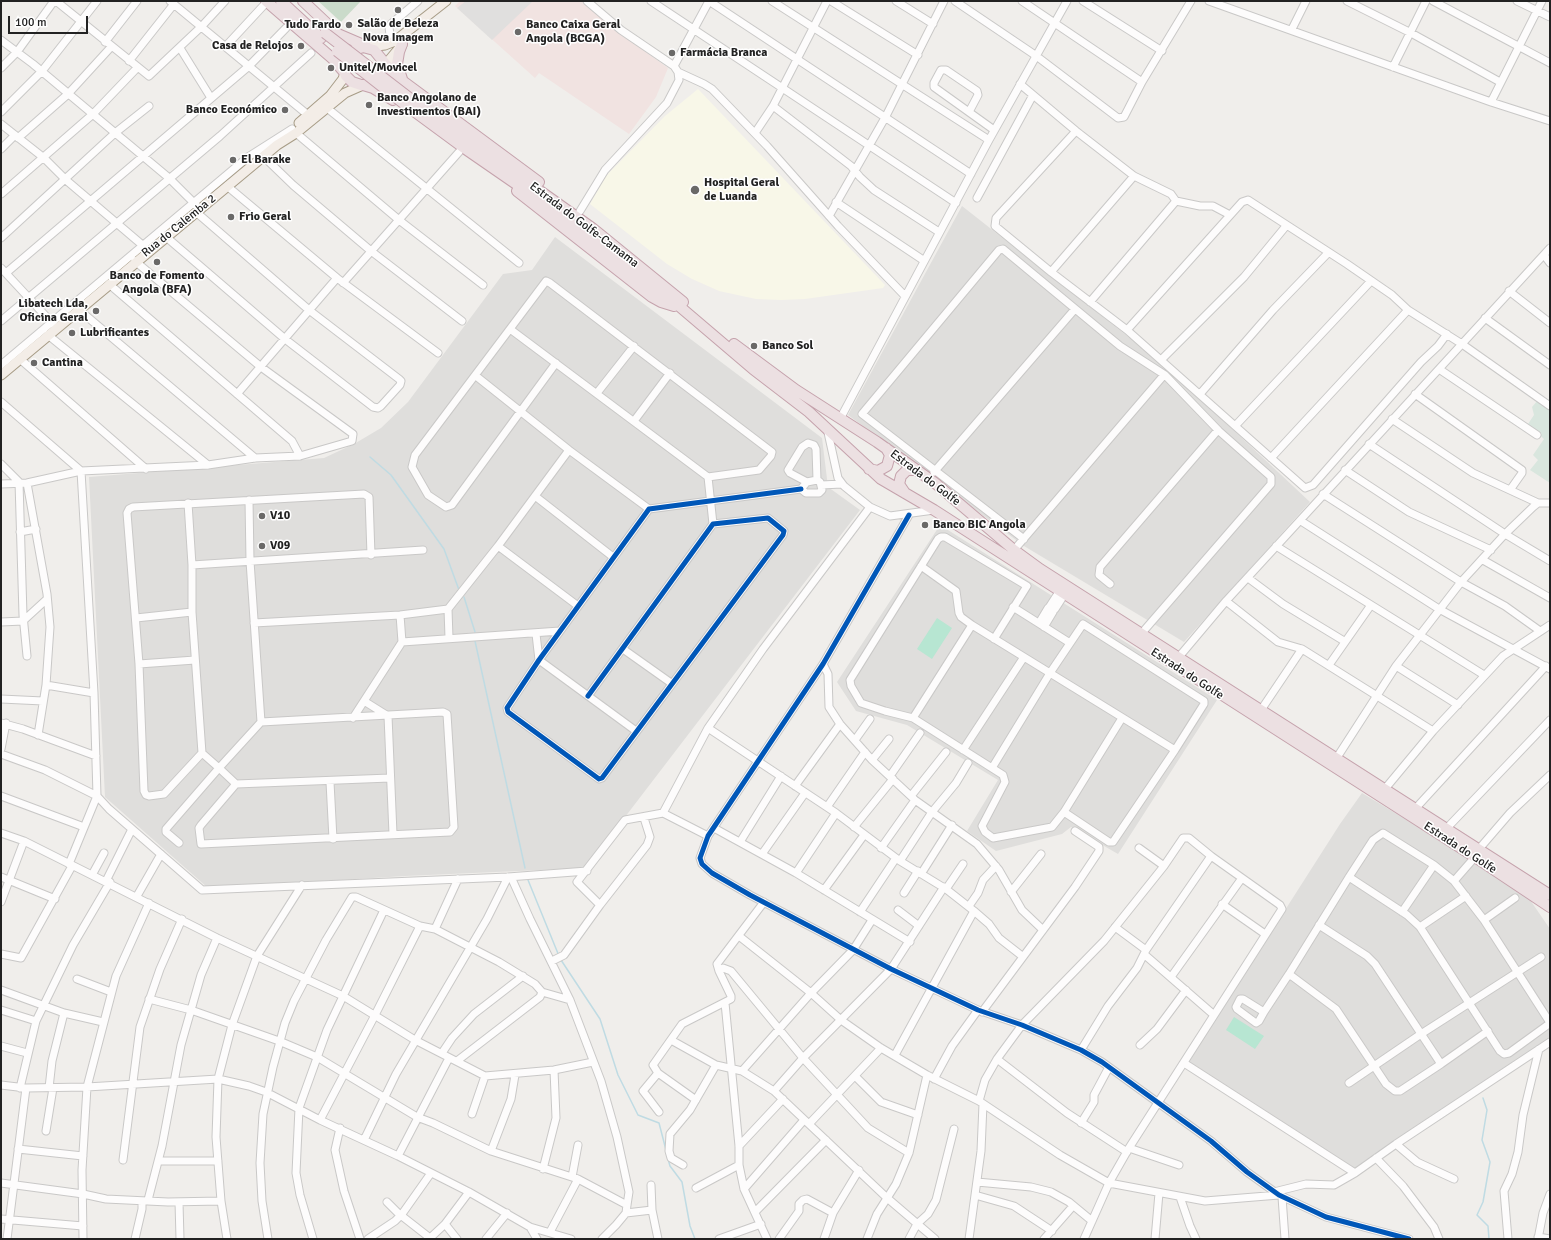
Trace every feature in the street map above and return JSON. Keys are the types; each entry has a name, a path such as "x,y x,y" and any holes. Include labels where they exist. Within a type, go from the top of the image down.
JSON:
{"highway":[{"path":"281,1 323,36"},
{"path":"291,1 323,36"},
{"path":"303,1 338,34 376,52 392,72 404,82 505,158 581,208 592,228"},
{"path":"265,3 333,59 352,82 362,86 374,88 389,98 459,152 514,189 652,297 661,302 679,306"},
{"name":"Estrada do Golfe-Camama","path":"323,36 410,103 464,148 574,224 679,306 753,369 829,430"},
{"path":"402,44 397,64 398,70 404,82"},
{"path":"345,73 344,64 348,54 360,47 368,47"},
{"path":"362,86 378,78 386,64"},
{"name":"Estrada do Golfe-Camama","path":"410,103 592,228 752,358 796,390 840,419"},
{"name":"Estrada do Golfe","path":"840,419 886,448 936,483 1014,550 1046,573 1446,829 1550,907"},
{"name":"Estrada do Golfe","path":"829,430 881,479 934,510 1061,593 1477,853 1550,895"},
{"path":"870,469 880,471 887,466 890,456 886,448"},
{"path":"905,493 899,484 901,476 907,470 917,470"}],"main road":[{"path":"368,47 391,43 407,34 446,1"},
{"path":"386,64 402,44 453,1"},
{"path":"294,131 308,115 340,85 345,73"},
{"path":"294,131 327,108 345,93 362,86"},
{"name":"Rua do Calemba 2","path":"1,375 48,335 54,325 78,309 135,262 146,248 165,236 197,208 227,186 294,131"}],"street":[{"path":"1,68 18,52 55,1 137,68 149,76 180,48 225,1"},
{"path":"1,112 42,71 97,1"},
{"path":"1,149 68,94 108,44 137,1"},
{"path":"391,43 389,28 390,24 418,1"},
{"path":"587,1 621,30 676,69 712,89 755,133 829,216 904,295"},
{"path":"650,1 782,86 869,146 956,203"},
{"path":"581,208 609,165 667,103 677,87 676,69 694,29 709,1 796,59 886,116 971,174"},
{"path":"772,1 989,140"},
{"path":"755,133 773,106 827,1"},
{"path":"831,1 918,55"},
{"path":"896,1 933,24"},
{"path":"829,216 886,116 944,1"},
{"path":"955,1 1036,55 1118,118 1124,117 1142,82 1191,1"},
{"path":"1022,1 1142,82"},
{"path":"840,419 923,260 1067,1"},
{"path":"1083,1 1162,51"},
{"path":"1209,1 1292,29 1392,67 1491,102 1550,121"},
{"path":"1292,29 1306,1"},
{"path":"1347,1 1411,33 1500,82"},
{"path":"1392,67 1411,33 1426,1"},
{"path":"1433,1 1550,63"},
{"path":"1517,1 1550,17"},
{"path":"1491,102 1542,1"},
{"path":"129,61 172,2 308,115"},
{"path":"226,46 265,3"},
{"path":"54,325 4,271 91,201 249,66 286,28"},
{"path":"1,40 42,71 169,178 197,208 309,310 399,379 401,381 400,385 381,406 378,408 373,407 285,339 165,236"},
{"path":"180,48 211,98"},
{"path":"1,321 28,296 220,136 310,53"},
{"path":"1,194 93,114 137,68"},
{"path":"969,112 978,95 977,91 946,70 941,70 933,85 969,112 994,130"},
{"path":"1020,84 1076,131 1134,176 1171,194 1176,201 1200,206 1207,205 1230,215"},
{"path":"977,198 1033,95"},
{"path":"1,238 66,180 115,133 149,106"},
{"path":"773,106 855,169 860,177 874,190 939,232"},
{"path":"327,108 519,263"},
{"path":"1,124 44,158 66,180 146,248"},
{"path":"1,365 54,325 146,248 197,208 248,156 294,131 399,220 483,285"},
{"path":"1076,131 994,222 998,229 1126,330 1236,425 1301,485 1309,488 1421,362 1438,346 1447,334"},
{"path":"237,394 309,310 372,251 459,152"},
{"path":"263,156 294,185 372,251 462,321"},
{"path":"1051,272 1134,176"},
{"path":"227,186 340,280 438,353"},
{"path":"1126,330 1242,202 1248,200 1392,295 1408,310 1462,344 1550,406"},
{"path":"1090,302 1176,201"},
{"path":"836,202 923,260"},
{"path":"1161,360 1244,277 1286,226"},
{"path":"1178,658 1226,601 1323,494 1550,248"},
{"path":"1024,539 934,472 862,414 999,250 1006,250 1120,346 1164,375 1218,430 1271,477 1271,484 1141,634"},
{"path":"1200,394 1273,310 1328,253"},
{"path":"1544,255 1550,263"},
{"path":"1,484 19,482 27,483 81,471 208,465 255,458 300,456 352,441 353,434 261,367 135,262"},
{"path":"1236,425 1371,281"},
{"path":"510,329 597,393 708,477 759,470 771,456 772,452 670,373 546,282 510,329 413,460 412,467 428,495 446,508 452,505 556,363"},
{"path":"109,284 292,441 300,456"},
{"path":"1509,291 1550,323"},
{"path":"78,309 255,458"},
{"path":"934,472 1076,309"},
{"path":"1272,458 1408,310"},
{"path":"1485,318 1550,364"},
{"path":"48,335 208,465"},
{"path":"597,393 634,346"},
{"path":"20,359 146,469"},
{"path":"1439,369 1537,435"},
{"path":"634,421 670,373"},
{"path":"1014,550 1164,375"},
{"path":"476,376 569,450 649,509 801,489 807,482"},
{"path":"1415,394 1522,470 1522,473 1510,490"},
{"path":"1,402 81,471 94,693 97,796 55,899 21,958 1,954"},
{"path":"1392,419 1455,462 1490,482 1538,504 1550,503"},
{"path":"829,430 835,469 842,484 870,507 890,516 909,515 934,510"},
{"path":"1110,584 1099,575 1100,567 1218,430"},
{"path":"801,489 806,493 819,493 822,490 819,483 816,449 814,444 808,443 802,448 788,470 790,473 807,482 819,483 842,484"},
{"path":"1369,444 1505,534 1550,561"},
{"path":"254,623 400,615 448,609 498,546 569,450"},
{"path":"1,464 19,482 24,621 27,656"},
{"path":"1345,470 1409,512 1491,550"},
{"path":"588,696 713,524 708,477"},
{"path":"27,483 36,529 50,627 46,685 38,735"},
{"path":"1323,494 1461,582 1547,629"},
{"path":"202,753 164,794 146,795 144,791 136,618 127,513 133,506 367,495 369,497 371,555"},
{"path":"536,496 613,557"},
{"path":"249,500 250,561 261,722"},
{"path":"188,503 192,565 192,612 202,753 236,784 330,782 390,778"},
{"path":"1336,759 1396,666 1439,609 1461,582 1483,560 1505,534 1538,504"},
{"path":"663,813 708,728 763,649 870,507"},
{"path":"649,509 539,660 507,708 508,712 596,778 602,778 671,683 783,535 784,531 768,518 713,524"},
{"path":"909,515 823,664 757,760 708,836 700,858 702,864 712,873 764,902 853,950 931,989 980,1011 1022,1024 1081,1050 1109,1067 1158,1101 1278,1195 1326,1217 1409,1239"},
{"path":"1301,520 1439,609 1548,667 1415,809"},
{"path":"20,532 36,529"},
{"path":"994,639 1027,586 945,537 938,539 920,566 850,680 851,686 861,703 913,718 992,768 1005,778 1005,782 982,826 985,832 993,838 1048,829 1064,812 1122,718"},
{"path":"498,546 578,606"},
{"path":"1276,546 1484,675"},
{"path":"192,565 371,555 423,550"},
{"path":"1483,560 1550,598"},
{"path":"920,566 956,591 959,613 961,617 972,625 1175,750"},
{"path":"1248,578 1282,604 1344,641"},
{"path":"1042,625 1061,593"},
{"path":"1,622 24,621 47,599"},
{"path":"1226,601 1278,642 1302,649 1433,731"},
{"path":"1329,665 1344,641 1371,605"},
{"path":"1014,607 1070,643"},
{"path":"448,609 450,638"},
{"path":"136,618 192,612"},
{"path":"352,718 402,642 400,615"},
{"path":"913,718 972,625"},
{"path":"992,768 1081,625 1086,625 1204,700 1204,704 1175,750 1113,842 1109,842 1064,812"},
{"path":"1384,790 1433,731 1503,656 1547,629"},
{"path":"402,642 468,636 536,634 560,631"},
{"path":"536,634 539,660 636,731"},
{"path":"623,649 671,683"},
{"path":"1261,710 1302,649"},
{"path":"963,750 1024,657"},
{"path":"139,664 195,660"},
{"path":"823,664 828,674 829,707 840,724 872,760 913,798 977,844 996,866 1022,910 1043,930"},
{"path":"1396,666 1458,705"},
{"path":"46,685 94,693"},
{"path":"1,699 43,701"},
{"path":"364,700 388,716"},
{"path":"179,843 166,832 166,830 261,722 443,712 447,714 454,827 450,832 203,845 199,842 199,828 236,784"},
{"path":"388,716 393,834"},
{"path":"855,740 870,718"},
{"path":"1446,829 1550,720"},
{"path":"1,749 3,723 96,756"},
{"path":"794,786 840,724"},
{"path":"708,728 836,813 881,848 945,888 971,908 989,924 999,938 1022,956"},
{"path":"854,827 891,778 920,733"},
{"path":"872,760 889,739"},
{"path":"827,807 865,752"},
{"path":"881,848 913,798 946,752"},
{"path":"1,754 45,770 97,796 109,809 202,890 510,877 587,871"},
{"path":"860,912 932,812 953,786 968,763"},
{"path":"1454,881 1510,812 1550,775"},
{"path":"740,842 782,776"},
{"path":"330,782 333,839"},
{"path":"762,854 805,793"},
{"path":"1,796 84,827"},
{"path":"600,905 577,884 620,825 631,819 644,818 663,813 708,836"},
{"path":"796,873 836,813"},
{"path":"557,959 646,845 650,837 644,818"},
{"path":"904,893 952,825"},
{"path":"714,828 796,873 910,942"},
{"path":"7,1239 5,1220 13,1185 18,1149 23,1088 28,1053 36,1021 73,945 108,882 132,829"},
{"path":"934,1079 952,1046 1043,930 1099,851 1099,847 1075,831"},
{"path":"1,833 24,840 70,865 137,896 217,938 343,996 374,1017 485,1076 515,1075 554,1070 593,1062"},
{"path":"1264,1012 1349,877 1374,840 1383,833 1434,865 1454,881 1484,920 1549,1021 1549,1024 1509,1053 1504,1054 1500,1051 1420,927 1402,912 1349,877"},
{"path":"824,890 864,835"},
{"path":"970,1239 977,1182 981,1103 985,1080 997,1059 1022,1024 1104,941 1186,837 1282,907 1128,1150 1109,1183 1084,1239"},
{"path":"1,902 24,840"},
{"path":"1139,848 1164,866"},
{"path":"92,875 104,853"},
{"path":"137,896 161,854"},
{"path":"1011,892 1041,854"},
{"path":"1081,1050 1108,1006 1211,856"},
{"path":"774,1091 803,1058 891,969 945,888 963,864"},
{"path":"1402,912 1434,865"},
{"path":"895,1055 931,989 971,908 983,880 996,866"},
{"path":"1,877 55,899"},
{"path":"364,1140 383,1098 415,1040 471,947 510,877"},
{"path":"510,877 530,919 557,959 570,1000 601,1081 617,1136 629,1192 627,1209 616,1225 602,1239"},
{"path":"1171,977 1242,878"},
{"path":"435,930 458,879"},
{"path":"228,1239 221,1201 218,1160 216,1116 218,1079 232,1025 258,956 302,885"},
{"path":"1420,927 1466,896"},
{"path":"268,1239 262,1201 260,1163 266,1092 285,1023 306,979 352,898 356,897 420,926 435,930 471,947 523,976 535,984 542,992 570,1000"},
{"path":"1484,920 1515,898"},
{"path":"696,1100 658,1073 653,1065 682,1024 725,1003 732,998 719,971 718,964 764,902"},
{"path":"82,1239 83,1156 87,1087 116,976 150,903"},
{"path":"1222,904 1265,934"},
{"path":"313,1239 300,1195 296,1173 299,1108 327,1030 384,910"},
{"path":"898,910 919,926"},
{"path":"123,1160 134,1085 140,1027 149,999 182,919"},
{"path":"742,1071 811,993 853,950 872,920"},
{"path":"1319,925 1372,960 1380,969 1441,1064"},
{"path":"320,1120 420,926"},
{"path":"1115,927 1146,952 1171,977 1214,1015"},
{"path":"739,936 811,993 841,1020 881,1048 934,1079 981,1103 1060,1155 1109,1183 1208,1201 1278,1195 1306,1184 1334,1185 1355,1173 1396,1144 1550,1042"},
{"path":"135,1239 142,1209 159,1161 181,1046 190,1010 201,975 217,938"},
{"path":"1349,1083 1421,1034 1518,973 1541,956"},
{"path":"719,971 723,968 731,971 803,1058 868,1128 909,1152"},
{"path":"1288,974 1336,1009 1374,1066 1390,1088 1395,1091 1400,1091 1488,1031"},
{"path":"442,1053 452,1038 474,1014 523,976"},
{"path":"77,979 111,992"},
{"path":"1,990 64,1013 103,1022"},
{"path":"1140,1045 1160,1025 1186,990"},
{"path":"457,1061 540,997 542,992"},
{"path":"149,999 190,1010 279,1041 317,1057 343,1074 417,1117 491,1151 543,1169 575,1178 627,1209 652,1210"},
{"path":"725,1003 739,1146 739,1165 744,1189 767,1239"},
{"path":"1,1010 36,1021"},
{"path":"46,1131 51,1088 52,1061 64,1013"},
{"path":"671,1040 716,1065 731,1070 742,1071 774,1091 859,1170 886,1198 935,1239"},
{"path":"1,1046 28,1053"},
{"path":"744,1189 807,1122 838,1095 881,1048"},
{"path":"1508,1239 1504,1191 1516,1158 1523,1115 1539,1049"},
{"path":"398,1156 449,1058"},
{"path":"997,1059 1081,1123 1128,1150 1179,1165"},
{"path":"1184,1063 1355,1173"},
{"path":"683,1165 671,1158 669,1151 670,1134 690,1110 716,1065"},
{"path":"1081,1123 1094,1102 1094,1095 1109,1067"},
{"path":"543,1169 553,1138 556,1118 554,1070"},
{"path":"658,1073 643,1091 659,1112"},
{"path":"491,1151 511,1099 515,1075"},
{"path":"867,1239 886,1198 896,1184 909,1152 927,1075"},
{"path":"472,1114 485,1076"},
{"path":"855,1076 881,1102 918,1115"},
{"path":"1,1085 23,1088 51,1088 134,1085 218,1079 249,1086 266,1092 320,1120 398,1156 469,1192 530,1227 571,1239"},
{"path":"739,1146 783,1099"},
{"path":"340,1128 335,1150 344,1191 360,1239"},
{"path":"909,1239 917,1224 928,1214 936,1200 954,1129"},
{"path":"755,1212 826,1140"},
{"path":"1396,1144 1417,1162 1454,1179"},
{"path":"550,1232 575,1178 578,1145"},
{"path":"18,1149 83,1156"},
{"path":"1376,1158 1403,1186 1434,1227 1439,1239"},
{"path":"159,1161 218,1160"},
{"path":"696,1188 739,1165"},
{"path":"824,1239 833,1213 859,1170"},
{"path":"368,1239 395,1222 431,1173"},
{"path":"977,1182 1037,1188 1057,1195 1074,1206 1092,1222"},
{"path":"1,1183 83,1194 106,1199 179,1202 221,1201"},
{"path":"651,1185 652,1210 658,1239"},
{"path":"387,1202 430,1238 445,1224 469,1192"},
{"path":"1155,1239 1158,1193"},
{"path":"1550,1194 1543,1213 1538,1238 1550,1239"},
{"path":"975,1195 1014,1206 1052,1230"},
{"path":"1278,1195 1285,1239"},
{"path":"1180,1197 1196,1239"},
{"path":"779,1239 799,1211 799,1204 802,1200 807,1199 833,1213"},
{"path":"179,1202 180,1239"},
{"path":"1044,1239 1074,1206"},
{"path":"486,1239 507,1213"},
{"path":"5,1220 83,1226"},
{"path":"445,1224 457,1239"},
{"path":"719,1239 761,1224"},
{"path":"530,1227 537,1239"}],"shaded area":[{"path":"460,1 585,1 606,23 668,68 656,97 629,134 539,73 535,78 455,6"},
{"path":"466,1 533,1 492,40 457,8"},
{"name":"Hospital Geral de Luanda","path":"698,89 885,285 883,288 805,299 781,300 756,299 719,291 692,279 667,264 590,204 606,176 665,116"},
{"path":"962,206 1164,365 1310,502 1184,642 1024,546 848,415"},
{"path":"555,237 822,438 828,487 860,510 586,868 405,876 208,888 105,797 89,477 324,458 354,444 381,428 408,402 503,274 532,270"},
{"path":"1550,398 1550,483 1530,470 1538,460 1533,455 1544,439 1528,424 1534,415 1532,407 1538,400 1549,402"},
{"path":"940,525 1217,700 1118,854 1071,827 1062,834 996,851 967,831 998,780 907,725 856,711 837,682"},
{"path":"1362,793 1462,853 1526,894 1550,929 1550,1040 1354,1171 1188,1062 1340,824"}],"green space":[{"path":"318,1 361,1 341,22"},
{"path":"937,618 952,628 932,659 917,649"},
{"path":"1234,1017 1264,1036 1255,1049 1226,1030"}],"waterway":[{"path":"370,457 391,475 444,549 459,590"},
{"path":"464,597 475,632"},
{"path":"475,641 525,868"},
{"path":"528,880 559,956"},
{"path":"561,960 600,1019 618,1075 638,1115 659,1123 666,1150"},
{"path":"1483,1098 1487,1110 1482,1140 1490,1162 1483,1202 1477,1215 1488,1226 1489,1239"},
{"path":"668,1159 670,1166 682,1182 690,1226 695,1239"}],"cycle path":[{"path":"588,696 713,524 768,518 784,531 783,535 602,778 599,779 508,712 507,708 539,660 649,509 801,489"},
{"path":"909,515 823,664 708,836 700,858 702,864 712,873 750,895 891,969 978,1010 1022,1025 1081,1050 1102,1062 1211,1141 1247,1172 1279,1195 1326,1217 1409,1239"}],"place":[{"name":"Salão de Beleza Nova Imagem","path":"398,10"},
{"name":"Tudo Fardo","path":"349,25"},
{"name":"Banco Caixa Geral Angola (BCGA)","path":"518,32"},
{"name":"Casa de Relojos","path":"301,46"},
{"name":"Farmácia Branca","path":"672,53"},
{"name":"Unitel/Movicel","path":"331,68"},
{"name":"Banco Angolano de Investimentos (BAI)","path":"369,105"},
{"name":"Banco Económico","path":"285,110"},
{"name":"El Barake","path":"233,160"},
{"name":"Hospital Geral de Luanda","path":"695,190"},
{"name":"Frio Geral","path":"231,217"},
{"name":"Banco de Fomento Angola (BFA)","path":"157,262"},
{"name":"Libatech Lda, Oficina Geral","path":"96,311"},
{"name":"Lubrificantes","path":"72,333"},
{"name":"Banco Sol","path":"754,346"},
{"name":"Cantina","path":"34,363"},
{"name":"V10","path":"262,516"},
{"name":"Banco BIC Angola","path":"925,525"},
{"name":"V09","path":"262,546"}]}
